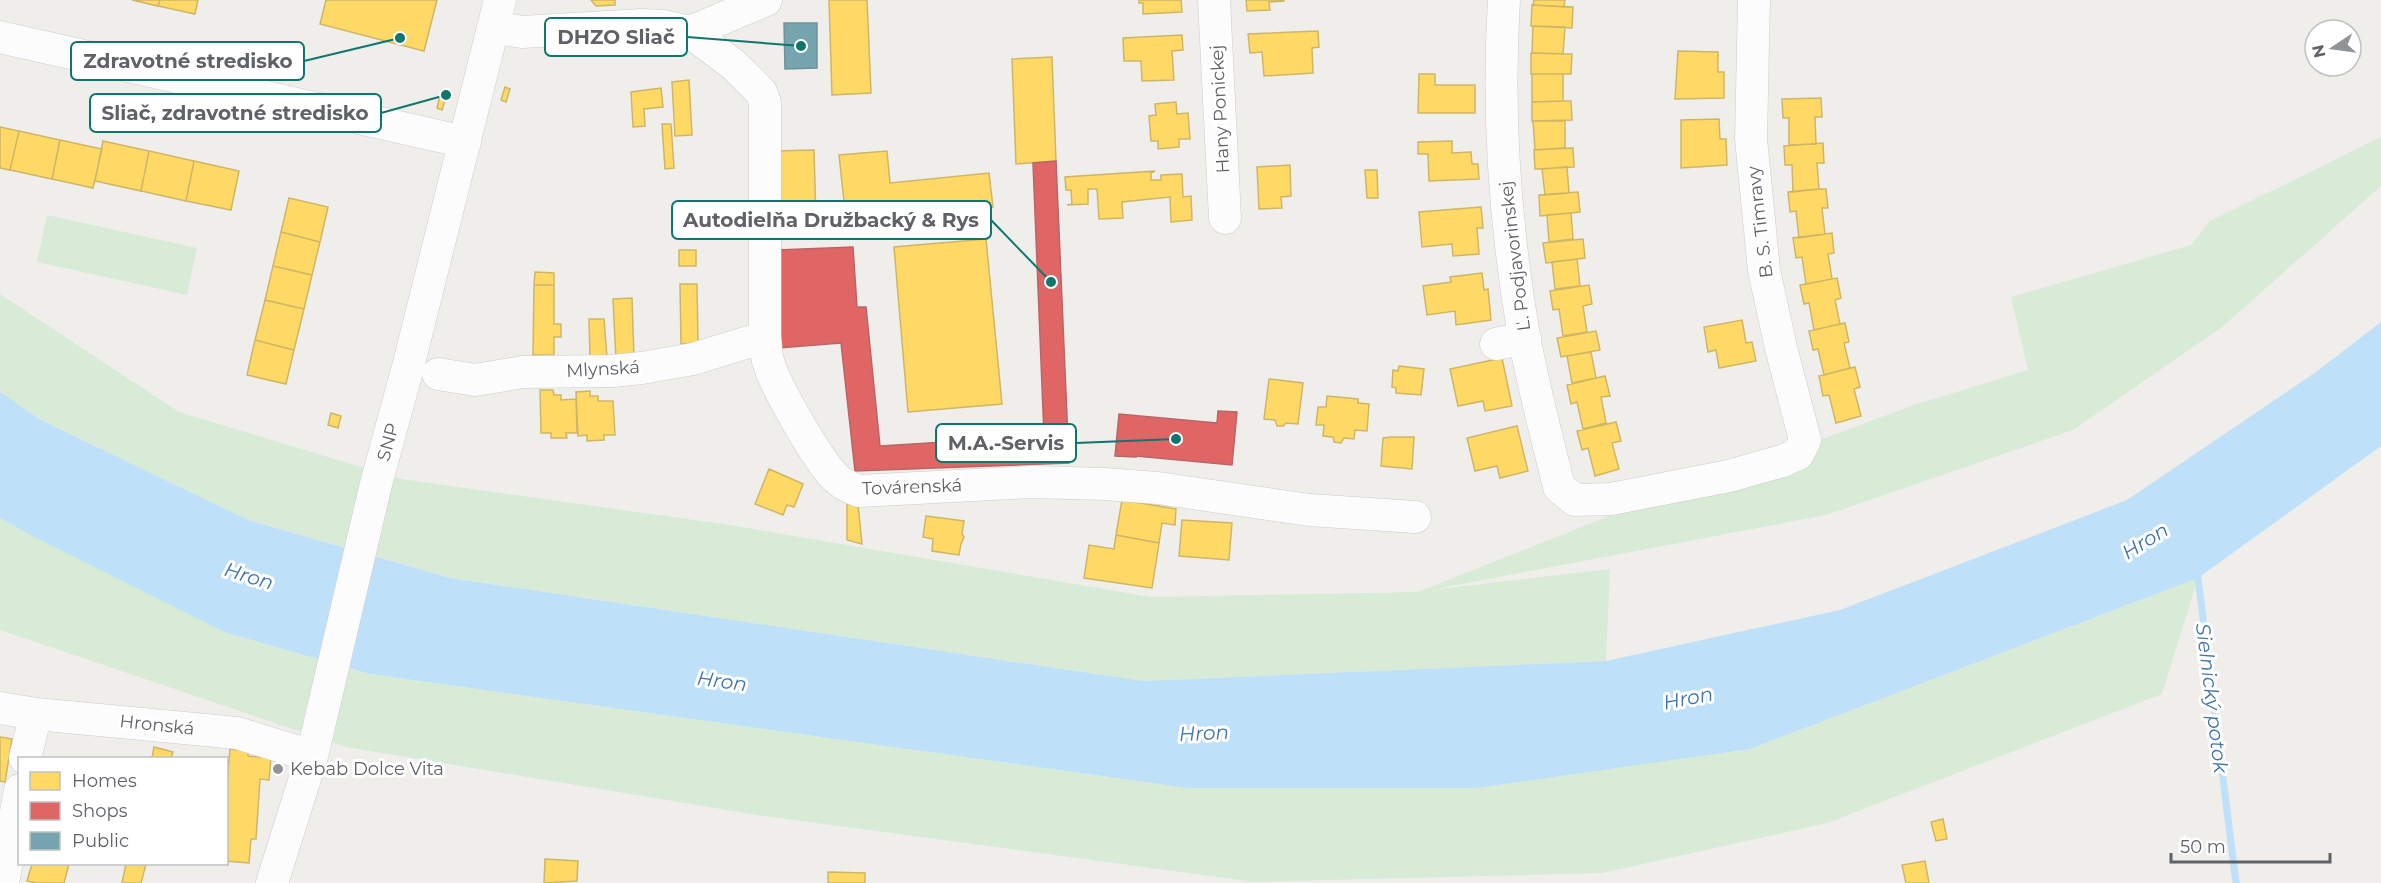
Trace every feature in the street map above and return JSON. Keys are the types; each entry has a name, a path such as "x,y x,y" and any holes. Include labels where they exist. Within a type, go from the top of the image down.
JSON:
{"street":[{"path":"690,32 766,0"},
{"name":"Hany Ponickej","path":"1214,0 1225,218"},
{"name":"Ľ. Podjavorinskej","path":"1504,0 1503,137 1510,240 1510,341 1559,487 1575,500"},
{"name":"B. S. Timravy","path":"1575,500 1611,499 1729,476 1782,461 1798,454 1805,440 1764,270 1751,139 1754,0"},
{"name":"Továrenská","path":"497,14 522,32 641,25 664,26 690,32 734,65 761,92 765,103 765,337 769,364 806,434 833,476 845,485 859,491 1032,482 1105,484 1158,488 1309,510 1415,517"},
{"name":"SNP","path":"272,883 315,744 376,484 497,14"},
{"path":"0,37 465,142"},
{"name":"Mlynská","path":"438,374 476,380 523,372 612,372 693,359 765,337"},
{"name":"Hronská","path":"0,708 36,714 237,733 315,744"},
{"path":"25,757 36,714"},
{"path":"3,883 18,801"}],"green space":[{"path":"2381,137 2381,186 2222,327 2073,430 1826,515 1430,590 1610,569 1606,661 1143,681 450,578 248,520 41,420 0,392 0,294 179,412 401,479 730,525 1151,597 1418,592 1690,484 1914,405 2028,370 2011,297 2191,245 2210,221"},
{"path":"47,215 197,248 187,295 37,262"},
{"path":"0,518 224,632 370,674 1188,788 1476,788 1750,749 2198,578 2162,694 1827,823 1602,873 1255,882 757,815 346,747 0,630"}],"water":[{"name":"Hron","path":"2381,322 2381,446 2198,578 1750,749 1476,788 1188,788 370,674 224,632 0,518 0,392 41,420 248,520 450,578 1143,681 1606,661 1840,610 2127,500 2316,372"}],"building: Homes":[{"path":"132,0 160,0 158,6"},
{"path":"160,0 198,0 195,14 158,6"},
{"path":"326,0 437,0 424,51 320,24"},
{"path":"591,0 615,0 615,5 596,6"},
{"path":"829,0 867,0 871,93 832,95"},
{"path":"1139,0 1181,0 1182,12 1143,14 1143,3 1139,3"},
{"path":"1246,0 1284,1 1269,2 1270,10 1247,11"},
{"path":"1534,0 1565,0 1564,7 1533,5"},
{"path":"1532,5 1573,7 1572,28 1531,26"},
{"path":"1533,26 1565,27 1563,54 1532,53"},
{"path":"1318,31 1319,47 1312,48 1313,73 1264,76 1262,52 1250,53 1248,34"},
{"path":"1182,35 1183,50 1172,51 1174,80 1142,81 1141,61 1124,61 1123,38"},
{"path":"1678,51 1718,52 1718,72 1724,72 1724,98 1675,99"},
{"path":"1531,53 1572,54 1571,74 1531,74"},
{"path":"1052,57 1056,161 1016,164 1012,59"},
{"path":"1419,74 1435,74 1435,85 1475,85 1475,113 1418,113"},
{"path":"1532,74 1563,74 1563,101 1532,102"},
{"path":"689,80 692,135 675,136 672,82"},
{"path":"505,87 510,89 506,102 501,100"},
{"path":"661,88 663,107 644,109 645,126 633,127 631,92"},
{"path":"440,95 446,97 442,110 437,108"},
{"path":"1821,98 1822,117 1815,117 1816,144 1789,145 1789,118 1783,118 1782,99"},
{"path":"1571,101 1572,120 1532,121 1532,102"},
{"path":"1176,102 1177,114 1188,113 1190,139 1179,139 1179,147 1158,149 1158,141 1151,141 1149,116 1156,115 1155,104"},
{"path":"1719,119 1720,139 1726,139 1727,165 1681,168 1681,120"},
{"path":"1533,121 1565,121 1565,148 1535,150"},
{"path":"662,124 671,124 674,168 665,169"},
{"path":"0,127 19,131 10,170 0,168"},
{"path":"19,131 60,140 52,179 10,170"},
{"path":"60,140 102,149 93,188 52,179"},
{"path":"103,141 149,151 141,191 95,181"},
{"path":"1452,141 1452,153 1471,152 1472,164 1478,164 1479,179 1429,181 1428,154 1418,154 1418,142"},
{"path":"1823,143 1824,163 1817,163 1819,189 1793,192 1792,165 1785,165 1784,146"},
{"path":"1573,148 1574,167 1535,169 1534,150"},
{"path":"814,150 816,220 776,221 774,151"},
{"path":"149,151 194,161 186,201 141,191"},
{"path":"887,151 890,183 989,173 993,207 846,220 839,155"},
{"path":"194,161 239,171 231,210 186,201"},
{"path":"1290,165 1291,196 1281,197 1282,208 1259,209 1257,167"},
{"path":"1567,167 1569,193 1545,195 1542,169"},
{"path":"1365,170 1377,170 1378,198 1367,198"},
{"path":"1155,171 1151,173 1151,180 1161,180 1161,175 1182,174 1183,197 1191,196 1192,220 1171,222 1170,197 1122,202 1123,218 1099,219 1097,189 1088,189 1088,204 1067,205 1072,204 1071,190 1066,190 1065,177"},
{"path":"1826,189 1828,208 1822,208 1825,234 1799,238 1796,211 1790,212 1788,192"},
{"path":"1578,192 1580,212 1540,216 1539,195"},
{"path":"289,198 328,207 320,242 281,232"},
{"path":"1481,207 1483,228 1477,228 1479,254 1453,256 1452,244 1422,247 1419,212"},
{"path":"1571,213 1573,239 1549,242 1547,215"},
{"path":"281,232 320,242 312,275 273,266"},
{"path":"1832,233 1834,253 1828,254 1832,279 1806,284 1802,257 1796,258 1793,238"},
{"path":"986,239 1002,404 908,412 894,247"},
{"path":"1583,239 1585,258 1546,263 1543,243"},
{"path":"679,250 696,250 696,266 679,266"},
{"path":"1577,259 1580,286 1555,289 1552,262"},
{"path":"273,266 312,275 304,309 265,300"},
{"path":"535,272 554,273 554,285 534,285"},
{"path":"1482,273 1484,290 1488,289 1491,320 1456,325 1455,311 1427,315 1423,286 1451,282 1450,277"},
{"path":"1837,278 1841,298 1835,300 1840,324 1814,330 1809,303 1804,304 1800,285"},
{"path":"680,284 697,284 698,343 681,344"},
{"path":"534,285 554,285 554,324 561,324 561,337 554,337 554,355 533,355"},
{"path":"1589,285 1592,304 1583,306 1587,332 1563,336 1559,309 1553,310 1550,291"},
{"path":"632,298 634,358 616,360 613,299"},
{"path":"265,300 304,309 294,350 255,340"},
{"path":"589,319 604,319 607,358 590,358"},
{"path":"1742,320 1746,343 1752,342 1756,361 1719,368 1716,350 1708,352 1704,327"},
{"path":"1845,323 1849,342 1844,343 1850,368 1824,375 1818,349 1813,350 1809,331"},
{"path":"1596,331 1600,350 1561,357 1557,338"},
{"path":"255,340 294,350 286,384 247,375"},
{"path":"1591,352 1596,378 1572,383 1567,356"},
{"path":"1502,358 1512,406 1485,411 1483,401 1458,406 1450,369"},
{"path":"1399,366 1424,369 1421,395 1396,393 1396,388 1392,387 1393,370 1398,371"},
{"path":"1855,367 1860,387 1854,389 1861,416 1836,423 1829,395 1823,396 1819,376"},
{"path":"1605,376 1610,396 1601,397 1606,423 1583,429 1577,402 1571,404 1567,385"},
{"path":"1269,379 1303,383 1298,424 1286,423 1283,426 1277,426 1275,420 1264,419"},
{"path":"540,390 553,390 554,395 561,395 561,400 576,399 577,433 566,433 567,438 551,438 551,433 541,433"},
{"path":"590,391 590,396 598,396 598,401 613,401 615,435 604,435 604,440 587,441 587,435 578,436 576,392"},
{"path":"1327,396 1358,399 1358,403 1369,404 1367,431 1355,430 1354,439 1344,438 1341,443 1334,442 1333,437 1323,436 1324,425 1316,425 1318,407 1326,407"},
{"path":"331,413 341,416 338,428 328,425"},
{"path":"1616,422 1621,441 1612,443 1619,469 1595,476 1588,448 1582,450 1577,431"},
{"path":"1517,426 1528,471 1500,478 1497,466 1475,471 1467,438"},
{"path":"1414,437 1412,469 1381,466 1383,438"},
{"path":"769,469 803,484 794,507 787,505 783,515 755,504"},
{"path":"1122,500 1176,509 1175,525 1162,523 1159,543 1116,535"},
{"path":"847,504 858,504 862,544 847,540"},
{"path":"926,516 964,521 962,534 964,537 959,555 932,551 933,539 923,537"},
{"path":"1182,520 1232,523 1229,560 1179,556"},
{"path":"1116,535 1159,543 1152,588 1084,578 1089,545 1114,549"},
{"path":"0,737 12,739 5,782 0,781"},
{"path":"154,747 173,752 171,757 152,757"},
{"path":"230,749 248,751 248,756 271,758 269,780 260,779 256,839 251,839 249,863 228,861"},
{"path":"1943,819 1947,839 1936,841 1931,822"},
{"path":"545,859 578,861 577,881 544,883"},
{"path":"1925,861 1929,883 1906,883 1902,865"},
{"path":"32,865 69,865 64,883 27,881"},
{"path":"126,865 146,865 141,883 122,883"},
{"path":"828,872 865,873 865,883 828,883"}],"building: Shops":[{"path":"1056,161 1069,463 855,471 841,343 779,348 777,250 853,247 857,307 866,307 880,446 1044,436 1033,163"},
{"path":"1218,411 1237,412 1232,465 1115,456 1119,414 1217,423"}],"building: Public":[{"path":"784,23 817,23 817,68 785,69"}],"waterway":[{"name":"Sielnický potok","path":"2197,570 2236,883"}],"place":[{"name":"Zdravotné stredisko","path":"400,38"},
{"name":"DHZO Sliač","path":"801,46"},
{"name":"Sliač, zdravotné stredisko","path":"446,95"},
{"name":"Autodielňa Družbacký & Rys","path":"1051,282"},
{"name":"M.A.-Servis","path":"1176,439"},
{"name":"Kebab Dolce Vita","path":"278,769"}]}
